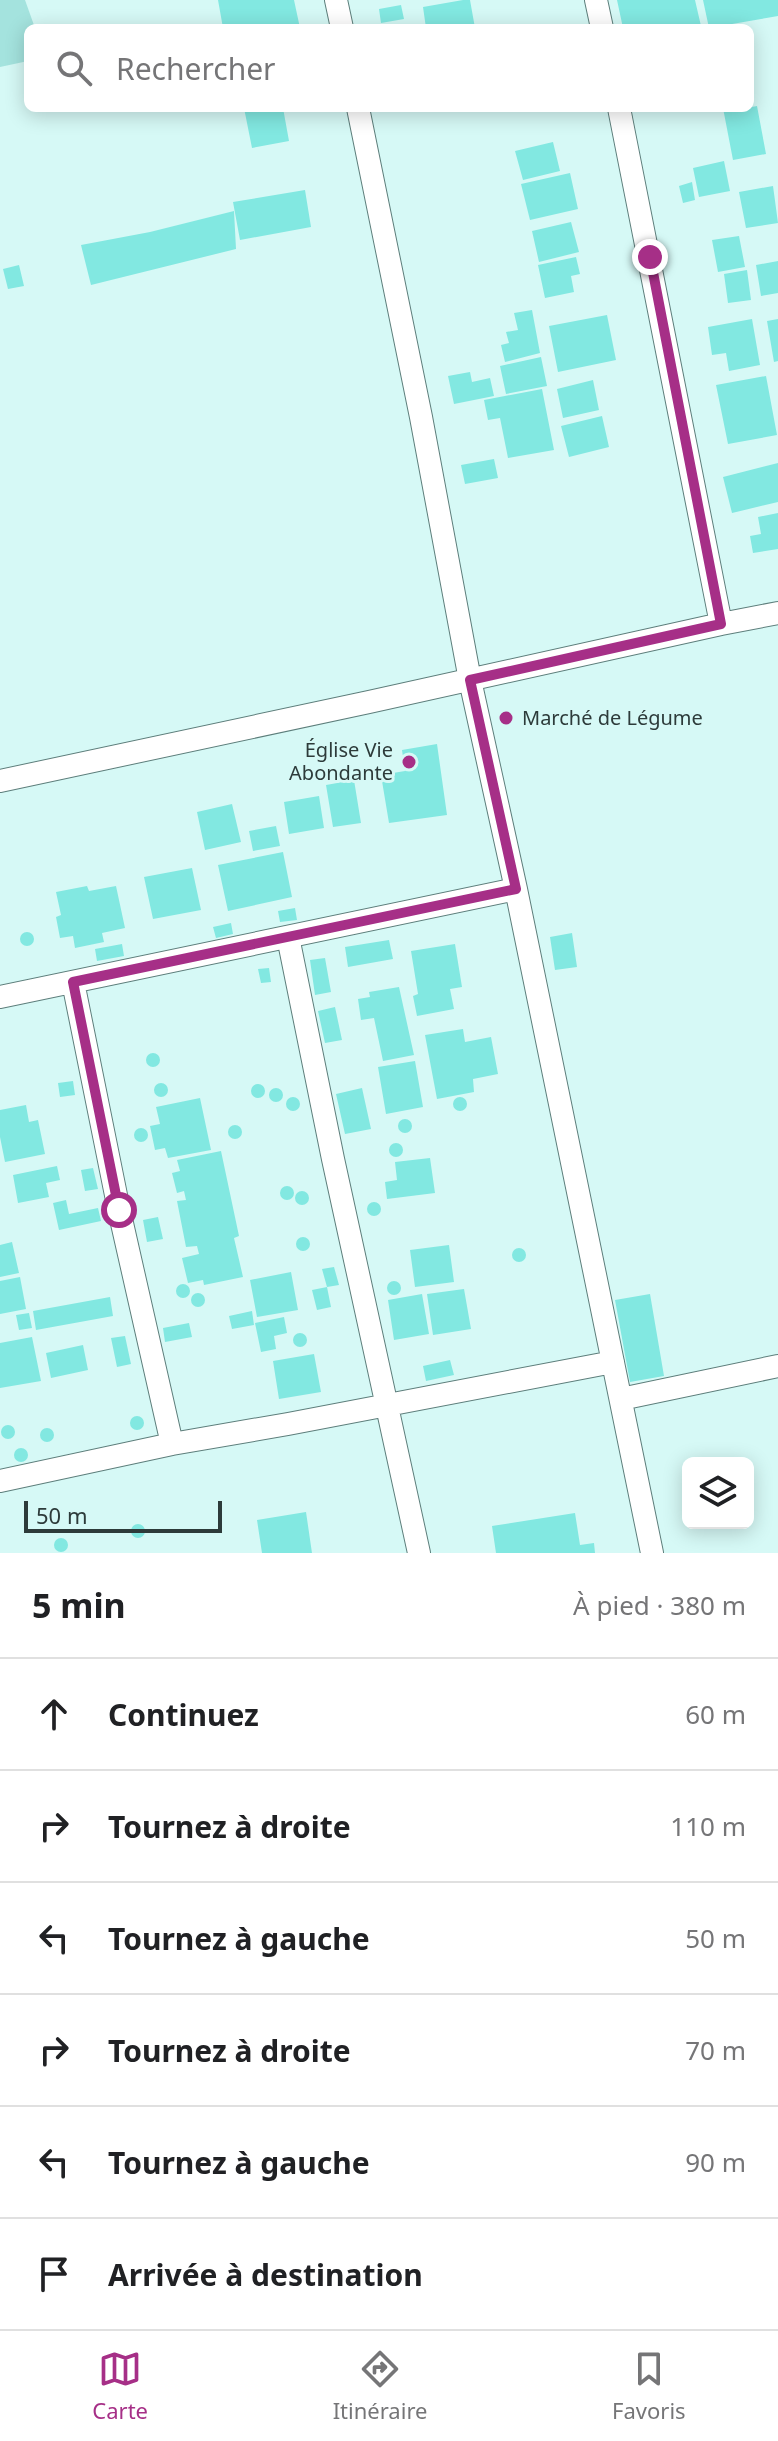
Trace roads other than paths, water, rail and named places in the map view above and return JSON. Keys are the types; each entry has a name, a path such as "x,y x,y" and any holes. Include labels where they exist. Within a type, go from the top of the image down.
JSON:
{"street":[{"path":"336,0 341,24"},
{"path":"596,0 601,24"},
{"path":"359,112 421,417 470,680 652,1553"},
{"path":"620,112 721,624"},
{"path":"0,781 778,613"},
{"path":"0,997 516,889"},
{"path":"288,937 419,1553"},
{"path":"73,982 119,1210 172,1444"},
{"path":"0,1481 172,1444 613,1362"},
{"path":"621,1399 778,1366"}],"place":[{"name":"Marché de Légume","path":"506,718"},
{"name":"Église Vie Abondante","path":"409,762"}]}
